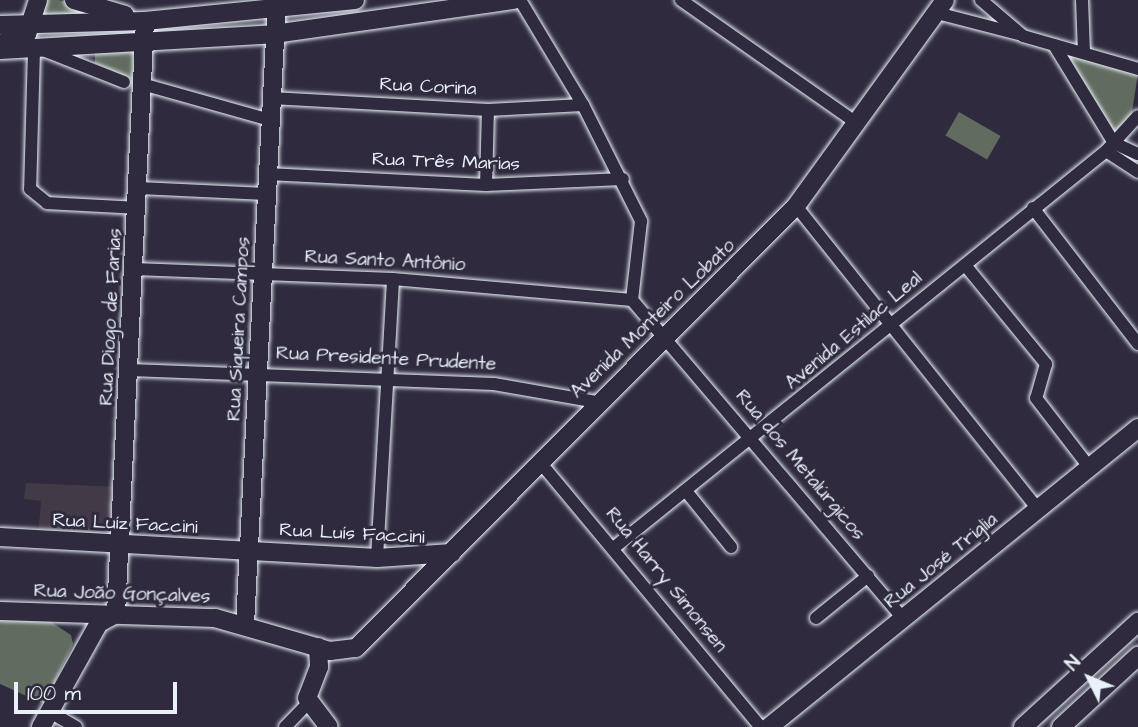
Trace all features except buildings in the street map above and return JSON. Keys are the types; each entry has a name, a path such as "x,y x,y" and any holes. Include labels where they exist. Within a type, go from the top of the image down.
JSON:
{"main road":[{"path":"0,43 22,39 34,22 38,0"},
{"path":"74,0 145,21"},
{"path":"0,25 145,21 252,5 355,0"},
{"path":"0,50 37,50 274,34 514,0"},
{"name":"Rua Siqueira Campos","path":"245,625 276,4"},
{"name":"Avenida Monteiro Lobato","path":"362,644 597,402 665,340 796,206 941,7"},
{"name":"Rua Diogo de Farias","path":"116,614 139,188 133,83 145,42 145,21"},
{"name":"Rua José Triglia","path":"769,727 1138,428"},
{"name":"Rua Luíz Faccini","path":"0,537 120,546 249,551"},
{"name":"Rua Luís Faccini","path":"249,551 377,558 452,553"},
{"name":"Rua João Gonçalves","path":"0,611 116,614 245,625 340,652 362,644"},
{"path":"69,612 83,633 83,653"},
{"path":"45,719 99,624 116,614"},
{"path":"1023,727 1138,622"},
{"path":"318,647 309,702 329,727"},
{"path":"1061,727 1138,656"}],"street":[{"path":"520,0 583,104 623,179 641,221 632,300"},
{"path":"681,0 858,124"},
{"path":"981,0 1023,36"},
{"path":"1082,0 1084,53"},
{"path":"941,7 1023,36 1138,69"},
{"path":"1054,45 1110,147 1138,172"},
{"path":"91,69 97,46"},
{"path":"138,208 47,203 27,183 37,50 133,83 270,120"},
{"name":"Rua Corina","path":"271,98 488,110 583,104"},
{"path":"486,185 488,110"},
{"name":"Avenida Estilac Leal","path":"616,546 755,438 1110,147 1138,116"},
{"path":"1110,147 1138,154"},
{"name":"Rua Três Marias","path":"267,174 486,185 623,179"},
{"path":"139,188 266,194"},
{"path":"796,206 1039,510"},
{"path":"1033,208 1138,344"},
{"path":"965,265 1046,364 1036,398 1090,468"},
{"name":"Rua Santo Antônio","path":"134,269 393,279 632,300"},
{"path":"377,558 393,279"},
{"name":"Rua dos Metalúrgicos","path":"632,300 755,438 903,618"},
{"name":"Rua Presidente Prudente","path":"130,370 258,371 523,387 597,402"},
{"name":"Rua Harry Simonsen","path":"539,461 616,546 761,727"},
{"path":"685,491 731,547"},
{"path":"816,618 867,576"},
{"path":"285,727 309,702"},
{"path":"45,719 76,727"}],"shaded area":[{"path":"26,483 121,487 118,545 38,537 41,501 24,499"}],"green space":[{"path":"45,0 59,0 98,14 44,15"},
{"path":"133,49 134,80 95,63 95,50"},
{"path":"1063,52 1138,73 1131,119 1111,138"},
{"path":"959,112 1001,136 987,159 946,135"},
{"path":"0,617 48,620 71,635 73,644 44,704 0,684"}]}
